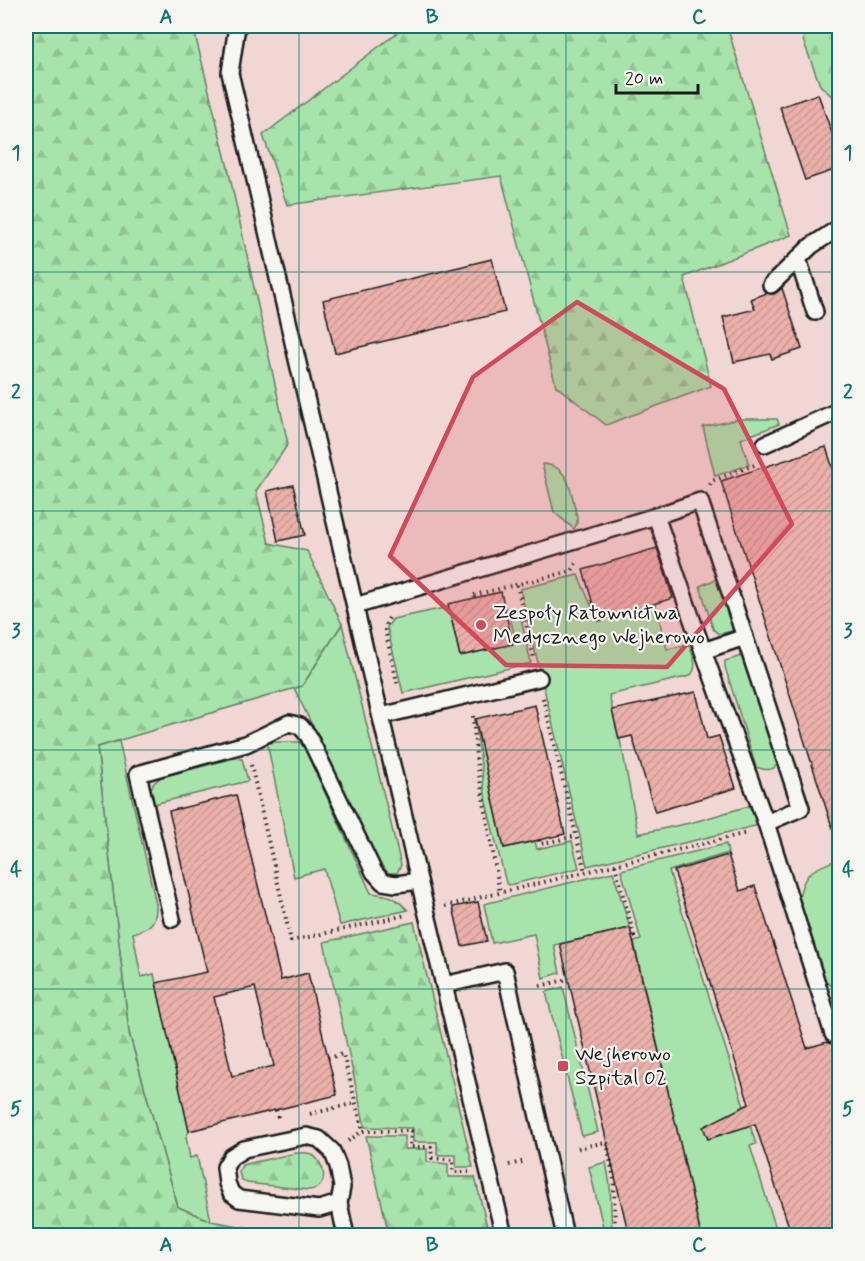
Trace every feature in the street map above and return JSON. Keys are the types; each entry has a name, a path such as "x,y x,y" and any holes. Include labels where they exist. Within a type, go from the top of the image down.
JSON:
{"lane":[{"path":"237,26 230,73 504,1236"},
{"path":"771,285 811,246 840,227"},
{"path":"798,259 815,312"},
{"path":"765,444 840,410"},
{"path":"355,606 700,501 801,808 765,823"},
{"path":"656,516 765,823 833,1034"},
{"path":"703,651 745,637"},
{"path":"381,716 538,678"},
{"path":"172,919 138,774 246,744 289,723 300,726 308,735 374,872 383,882 396,884 419,880"},
{"path":"444,985 505,971 565,1236"},
{"path":"339,1203 319,1209 239,1199 231,1193 225,1167 231,1157 244,1149 306,1136 319,1139 332,1151 338,1166 342,1188 339,1203 346,1236"}],"path":[{"path":"712,481 751,466"},
{"path":"472,596 572,571 589,536"},
{"path":"517,585 585,872"},
{"path":"392,615 388,619 385,630 404,711"},
{"path":"472,707 476,757 500,893"},
{"path":"246,744 291,941 757,831 765,823"},
{"path":"539,840 540,844 576,836"},
{"path":"615,865 633,936"},
{"path":"540,986 569,979"},
{"path":"328,1058 343,1054 363,1131 411,1131 410,1147 431,1147 432,1158 453,1160 453,1172 469,1172"},
{"path":"301,1116 356,1103"},
{"path":"276,1110 279,1121 290,1119"},
{"path":"578,1148 607,1142 614,1180 615,1236"},
{"path":"509,1165 532,1159"}],"highlighted area":[{"path":"577,302 724,389 792,524 667,667 506,665 390,556 473,377"}],"shaded area":[{"path":"193,26 839,26 839,1235 26,1235 26,284 228,168"}],"green space":[{"path":"26,26 193,26 228,168 288,444 256,491 269,543 307,551 342,624 302,686 97,747 129,1033 178,1207 211,1221 287,1235 26,1235"},
{"path":"406,26 727,26 791,235 684,277 711,386 606,425 556,386 501,176 287,205 263,135"},
{"path":"808,26 839,26 839,103 820,85 803,40"},
{"path":"739,419 777,419 779,424 741,439 749,465 715,476 703,427"},
{"path":"542,464 559,469 568,482 577,517 574,529 554,512"},
{"path":"578,575 598,621 655,603 667,649 689,645 694,661 693,673 690,676 609,695 623,753 638,834 694,822 749,806 759,825 587,866 520,589"},
{"path":"717,579 734,623 732,631 719,634 713,629 700,586"},
{"path":"449,607 460,656 516,643 509,613 519,610 531,663 403,693 387,627 393,619"},
{"path":"342,624 401,865 397,873 388,873 379,862 294,688 302,686"},
{"path":"745,655 778,764 771,769 756,767 725,667 725,661"},
{"path":"475,719 504,848 535,841 537,849 572,841 579,868 509,885 506,883 486,802"},
{"path":"119,741 156,904 154,920 151,924 133,933 141,977 154,974 189,1131 186,1137 190,1158 197,1156 211,1221 178,1207 129,1033 97,747"},
{"path":"267,742 299,742 304,747 371,893 391,897 408,910 340,925 324,869 294,877"},
{"path":"235,758 242,759 248,781 154,804 151,788 161,777"},
{"path":"726,844 728,853 669,871 756,1144 750,1146 778,1235 701,1235 634,942 641,940 621,870"},
{"path":"839,859 840,985 834,986 826,982 799,898 804,881 812,871"},
{"path":"613,872 630,928 554,945 560,973 543,978 534,934 492,943 484,904"},
{"path":"414,922 473,1167 456,1167 456,1155 437,1155 437,1142 413,1142 413,1128 365,1127 324,942"},
{"path":"563,987 598,1132 582,1136 546,992"},
{"path":"366,1136 405,1136 405,1149 427,1149 427,1162 448,1164 448,1177 475,1177 489,1235 389,1235"},
{"path":"296,1153 311,1154 319,1162 324,1174 321,1184 316,1188 309,1190 247,1183 241,1179 239,1172 242,1165"},
{"path":"606,1162 610,1185 612,1235 605,1235 589,1167"}],"building":[{"path":"818,94 840,156 840,168 805,180 780,107"},
{"path":"492,259 505,312 335,353 323,300"},
{"path":"782,288 802,349 772,359 770,354 734,362 723,317 755,309 751,299 767,293 774,294"},
{"path":"826,447 840,491 840,836 835,836 721,481"},
{"path":"293,485 305,535 278,541 267,491"},
{"path":"657,548 673,598 598,621 583,570"},
{"name":"Zespoły Ratownictwa Medycznego Wejherowo","path":"501,592 513,644 460,656 448,604"},
{"path":"696,692 707,739 719,736 736,788 655,812 632,736 619,739 612,710"},
{"path":"535,705 565,834 504,848 475,719"},
{"path":"236,795 281,980 308,973 337,1095 189,1131 156,983 207,972 169,811","holes":["255,987 274,1066 232,1076 214,997"]},
{"path":"728,855 740,891 755,886 807,1048 840,1041 840,1236 792,1236 755,1124 708,1139 703,1127 749,1104 674,871"},
{"path":"478,902 487,941 462,946 453,907"},
{"path":"630,928 701,1236 629,1236 560,944"}],"place":[{"name":"Zespoły Ratownictwa Medycznego Wejherowo","path":"481,625"},
{"name":"Wejherowo Szpital 02","path":"563,1066"}]}
